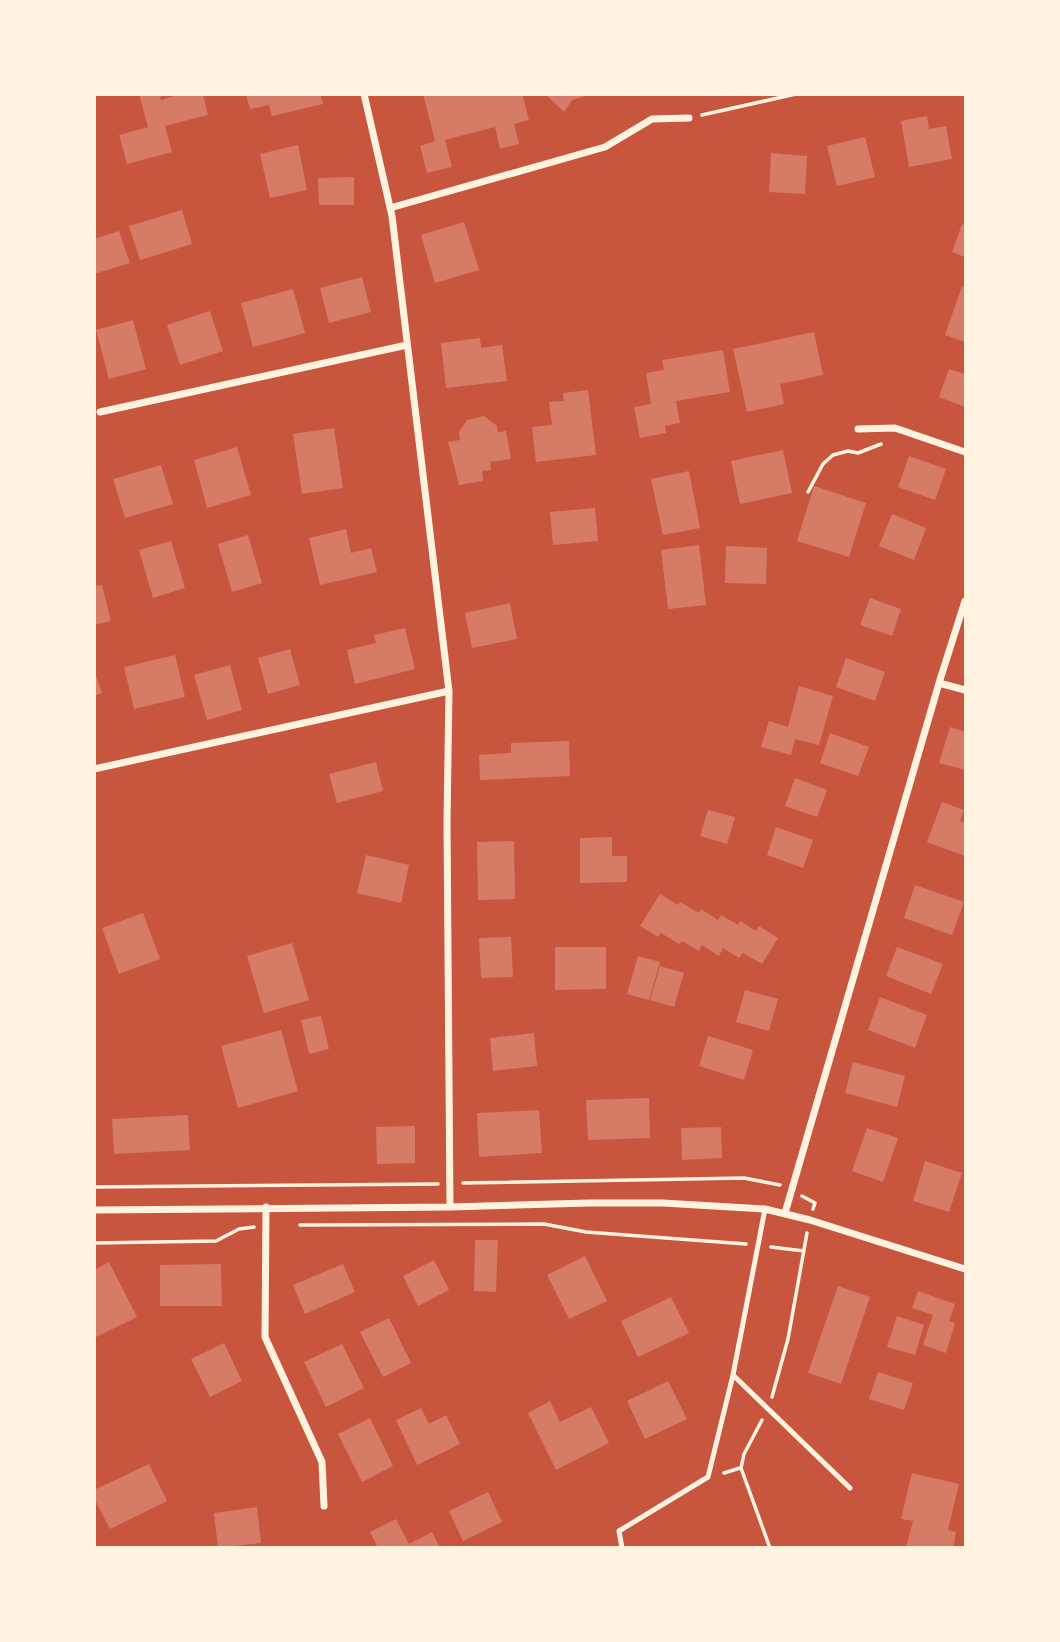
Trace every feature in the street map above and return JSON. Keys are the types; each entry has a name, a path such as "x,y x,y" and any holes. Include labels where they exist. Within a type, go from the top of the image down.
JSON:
{"street":[{"path":"364,94 390,208 449,691 447,835 450,1207"},
{"path":"390,208 605,147 652,119 689,118"},
{"path":"100,412 407,345"},
{"path":"858,429 895,428 965,452"},
{"path":"785,1213 965,601"},
{"path":"939,683 965,690"},
{"path":"94,769 449,691"},
{"path":"94,1210 589,1203 663,1203 765,1209 965,1269"},
{"path":"266,1207 265,1337 322,1462 324,1506"}],"lane":[{"path":"622,1548 619,1531 708,1477 733,1375 765,1209"},
{"path":"733,1375 850,1488"}],"path":[{"path":"689,118 796,94"},
{"path":"808,492 823,464 833,455 848,451 858,453 881,444"},
{"path":"293,1225 544,1224 586,1232 804,1251 788,1339 768,1408 744,1454 741,1468 770,1548"},
{"path":"94,1244 216,1241 239,1229 266,1225"}],"building":[{"path":"139,94 160,94 161,100 181,94 203,94 208,115 165,126 172,152 127,164 119,135 148,127"},
{"path":"246,94 320,94 323,104 272,116 269,105 250,109"},
{"path":"423,94 522,94 529,120 514,124 519,144 500,149 495,127 445,140 452,167 427,173 420,146 435,141"},
{"path":"545,94 588,95 572,100 564,112"},
{"path":"927,116 929,129 946,126 952,159 909,167 901,121"},
{"path":"865,137 875,177 837,186 827,146"},
{"path":"298,145 307,190 270,198 260,154"},
{"path":"771,153 807,156 805,194 769,192"},
{"path":"354,177 354,205 319,205 318,178"},
{"path":"182,210 192,244 140,260 129,226"},
{"path":"464,222 479,270 435,283 421,235"},
{"path":"962,224 965,226 965,257 952,252"},
{"path":"119,231 130,263 94,274 94,239"},
{"path":"362,277 371,312 329,323 320,288"},
{"path":"962,286 965,288 965,342 945,335"},
{"path":"293,289 305,333 253,347 241,303"},
{"path":"210,311 223,351 180,365 167,325"},
{"path":"133,320 146,369 109,379 96,330"},
{"path":"814,332 823,375 780,384 784,404 747,412 733,349"},
{"path":"480,338 481,348 502,345 507,381 446,388 441,343"},
{"path":"723,350 730,392 676,401 680,423 665,426 666,433 640,438 634,407 651,404 646,373 664,370 662,360"},
{"path":"949,369 965,374 965,407 939,397"},
{"path":"588,390 596,455 536,462 532,427 552,425 549,402 564,401 563,393"},
{"path":"484,416 497,426 498,432 506,431 511,459 490,462 491,470 482,471 483,481 459,485 448,442 460,440 459,432 467,420"},
{"path":"334,428 343,488 302,494 293,434"},
{"path":"237,447 251,495 207,508 194,460"},
{"path":"783,450 792,493 740,504 731,461"},
{"path":"909,456 946,469 935,500 898,487"},
{"path":"161,465 173,504 125,518 113,479"},
{"path":"689,471 700,528 663,535 651,479"},
{"path":"814,486 866,503 849,557 797,541"},
{"path":"595,508 598,541 553,545 550,512"},
{"path":"892,514 926,528 914,560 879,546"},
{"path":"346,529 351,553 371,548 377,572 320,585 309,538"},
{"path":"248,535 262,583 232,592 218,544"},
{"path":"171,541 185,588 153,598 139,550"},
{"path":"699,545 706,605 668,609 661,550"},
{"path":"726,546 767,548 766,584 725,583"},
{"path":"102,585 111,621 94,625 94,586"},
{"path":"870,598 901,609 892,636 860,625"},
{"path":"510,603 517,639 472,648 465,613"},
{"path":"405,628 415,669 355,684 347,650 376,643 374,635"},
{"path":"290,649 300,685 268,694 258,658"},
{"path":"175,655 185,697 134,709 124,667"},
{"path":"846,658 885,672 875,701 836,687"},
{"path":"230,665 242,710 207,720 194,675"},
{"path":"94,670 102,693 94,696"},
{"path":"799,686 833,696 819,745 795,739 791,755 761,747 769,721 788,727"},
{"path":"950,727 965,732 965,770 939,763"},
{"path":"830,733 869,747 858,776 820,763"},
{"path":"569,741 570,776 480,780 479,755 511,753 511,743"},
{"path":"376,762 383,791 337,803 329,774"},
{"path":"795,778 827,790 817,817 785,806"},
{"path":"942,802 964,810 960,821 965,823 965,856 927,842"},
{"path":"708,810 735,817 727,844 700,836"},
{"path":"776,827 813,840 803,868 767,855"},
{"path":"612,837 612,856 627,856 627,882 580,883 580,838"},
{"path":"514,841 515,899 478,900 477,842"},
{"path":"366,855 409,865 401,903 357,893"},
{"path":"915,885 964,902 952,935 904,918"},
{"path":"660,894 699,913 701,909 718,920 721,915 738,925 740,921 756,931 759,926 778,938 762,964 743,953 739,958 723,948 719,956 702,945 699,951 682,941 679,944 661,933 658,937 640,926"},
{"path":"143,913 160,959 119,974 102,928"},
{"path":"511,937 513,977 481,978 479,938"},
{"path":"292,943 309,1000 264,1013 247,956"},
{"path":"555,947 606,947 606,989 555,990"},
{"path":"897,947 943,964 931,994 886,976"},
{"path":"638,956 660,962 649,1000 627,994"},
{"path":"660,966 684,973 674,1007 650,1000"},
{"path":"745,990 778,999 769,1031 736,1022"},
{"path":"880,997 927,1015 915,1048 868,1030"},
{"path":"321,1016 329,1049 309,1054 301,1020"},
{"path":"281,1030 298,1091 238,1108 221,1046"},
{"path":"534,1033 537,1066 493,1071 490,1038"},
{"path":"708,1036 753,1050 744,1080 699,1066"},
{"path":"853,1062 905,1076 897,1107 845,1093"},
{"path":"649,1098 650,1138 588,1140 586,1100"},
{"path":"539,1110 542,1153 479,1157 477,1113"},
{"path":"188,1115 190,1150 114,1154 112,1119"},
{"path":"415,1126 415,1163 377,1164 376,1127"},
{"path":"721,1127 722,1158 682,1160 681,1128"},
{"path":"867,1128 898,1138 883,1182 852,1171"},
{"path":"925,1161 962,1173 949,1212 913,1201"},
{"path":"475,1240 498,1240 496,1292 474,1291"},
{"path":"585,1256 607,1301 569,1319 547,1275"},
{"path":"434,1260 449,1290 418,1306 403,1276"},
{"path":"109,1262 137,1317 94,1338 94,1270"},
{"path":"221,1264 222,1306 160,1306 160,1265"},
{"path":"343,1264 355,1292 305,1314 293,1285"},
{"path":"838,1286 870,1297 841,1384 808,1373"},
{"path":"918,1291 955,1304 949,1321 955,1323 946,1353 923,1345 933,1315 912,1308"},
{"path":"671,1297 689,1333 638,1357 621,1321"},
{"path":"897,1316 924,1325 915,1355 887,1347"},
{"path":"389,1318 411,1363 383,1377 360,1332"},
{"path":"224,1343 242,1381 210,1397 191,1359"},
{"path":"342,1344 364,1388 326,1407 304,1362"},
{"path":"878,1372 913,1383 904,1410 869,1399"},
{"path":"668,1381 687,1419 645,1439 627,1401"},
{"path":"550,1401 560,1422 591,1407 609,1443 556,1470 528,1413"},
{"path":"421,1408 429,1424 446,1415 460,1444 417,1465 396,1420"},
{"path":"370,1418 393,1466 362,1482 338,1434"},
{"path":"149,1464 167,1501 110,1529 94,1498 94,1490"},
{"path":"912,1473 959,1484 948,1530 956,1532 953,1548 906,1548 913,1521 901,1519"},
{"path":"488,1492 502,1522 463,1541 449,1511"},
{"path":"257,1507 261,1543 218,1548 214,1513"},
{"path":"396,1519 409,1544 432,1532 440,1548 378,1548 370,1532"}]}
